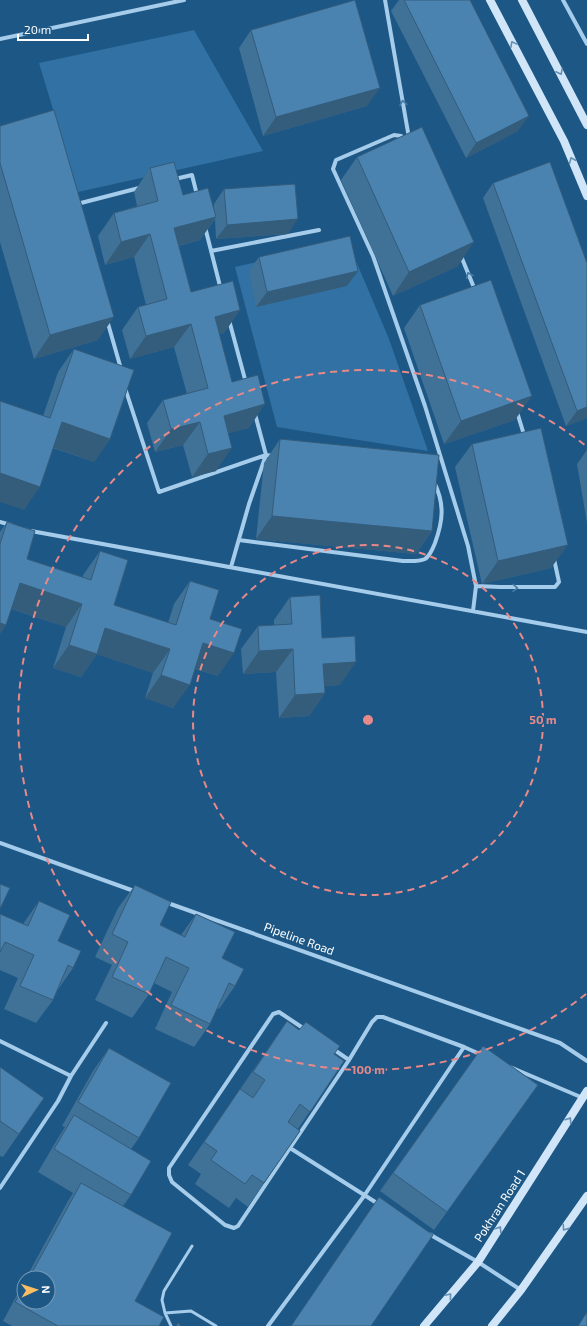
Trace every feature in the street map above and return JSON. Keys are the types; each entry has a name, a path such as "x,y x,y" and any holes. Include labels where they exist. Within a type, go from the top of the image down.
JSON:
{"main road":[{"path":"490,0 564,141 587,196"},
{"path":"522,0 587,124"},
{"name":"Pokhran Road 1","path":"424,1326 478,1262 585,1095"},
{"path":"492,1326 521,1290 587,1196"}],"street":[{"path":"0,39 184,0"},
{"path":"385,0 410,142 401,136 394,135 336,160 333,169 372,256 425,406 468,546 476,586 473,611"},
{"path":"563,0 587,44"},
{"path":"169,181 192,175 198,198"},
{"path":"79,212 77,204 146,186"},
{"path":"204,220 223,296"},
{"path":"211,251 319,230"},
{"path":"460,253 478,295"},
{"path":"227,311 248,387"},
{"path":"105,312 122,374"},
{"path":"124,381 159,492 266,455 280,457"},
{"path":"515,407 527,444"},
{"path":"230,567 266,455 254,410"},
{"path":"239,540 403,561 419,561 425,559 433,548 442,518 442,508 438,489 433,480"},
{"path":"0,522 14,526"},
{"path":"28,530 587,632"},
{"path":"476,586 555,587 559,582 552,552"},
{"path":"0,843 142,894"},
{"name":"Pipeline Road","path":"157,899 560,1043 587,1061"},
{"path":"311,1034 279,1012 272,1014 169,1168 169,1175 172,1182 225,1225 234,1228 238,1226 349,1060 372,1022 378,1017 383,1017 484,1056"},
{"path":"0,1188 58,1101 71,1076 106,1023"},
{"path":"0,1041 71,1076"},
{"path":"330,1047 349,1060"},
{"path":"268,1326 364,1196 464,1047"},
{"path":"505,1065 585,1095"},
{"path":"290,1148 383,1207"},
{"path":"427,1233 478,1262 521,1290"}],"lane":[{"path":"171,1326 165,1313 162,1300 164,1291 192,1246"},
{"path":"165,1313 191,1311 216,1326"}],"shaded area":[{"path":"194,30 263,151 78,192 39,63"},
{"path":"348,242 389,339 428,451 277,427 235,267"}],"building":[{"path":"355,0 380,88 276,117 251,30"},
{"path":"404,0 470,0 529,116 476,143"},
{"path":"54,110 114,317 50,335 0,163 0,126"},
{"path":"422,127 474,242 409,272 357,157"},
{"path":"174,162 183,195 208,188 216,217 174,228 191,292 233,281 240,310 215,317 232,382 258,375 265,404 224,416 232,448 208,454 200,422 171,429 163,400 208,388 191,324 146,336 138,307 167,299 150,234 121,242 114,213 158,201 150,168"},
{"path":"550,162 587,263 587,407 577,411 493,183"},
{"path":"295,184 298,219 227,225 224,189"},
{"path":"350,236 358,271 267,292 259,257"},
{"path":"491,280 532,396 461,421 420,305"},
{"path":"74,349 134,370 110,439 62,422 40,487 0,473 0,401 50,418"},
{"path":"541,428 568,545 498,561 472,444"},
{"path":"280,439 439,455 432,531 272,516"},
{"path":"7,522 35,531 27,559 91,580 100,551 128,560 114,605 176,625 190,581 219,590 210,619 242,629 234,653 203,643 190,685 161,675 170,649 105,628 97,654 69,645 82,604 20,583 6,625 0,623 0,544"},
{"path":"320,595 322,638 355,636 356,662 323,664 325,693 295,695 293,649 259,651 258,626 292,624 290,597"},
{"path":"0,884 10,888 0,909"},
{"path":"135,885 171,902 160,925 185,937 196,914 235,932 222,958 244,969 235,986 229,983 210,1024 171,1005 189,968 166,957 149,994 112,977 128,942 112,934"},
{"path":"39,901 70,915 58,941 81,951 73,968 68,965 53,1000 20,986 34,955 5,942 0,952 0,914 28,926"},
{"path":"287,1021 299,1030 306,1022 340,1046 334,1054 344,1061 310,1112 300,1104 288,1122 300,1131 264,1183 252,1175 245,1184 211,1160 217,1151 204,1142 240,1089 253,1098 265,1080 253,1072"},
{"path":"483,1046 538,1085 447,1212 393,1173"},
{"path":"109,1048 171,1083 139,1138 78,1102"},
{"path":"0,1067 44,1098 19,1134 0,1121"},
{"path":"74,1115 151,1161 131,1195 54,1149"},
{"path":"81,1183 172,1233 135,1301 164,1317 159,1326 58,1326 29,1310 56,1310 56,1270 33,1270"},
{"path":"379,1197 433,1235 371,1326 291,1326"},
{"path":"587,1312 587,1326 578,1326"}]}
